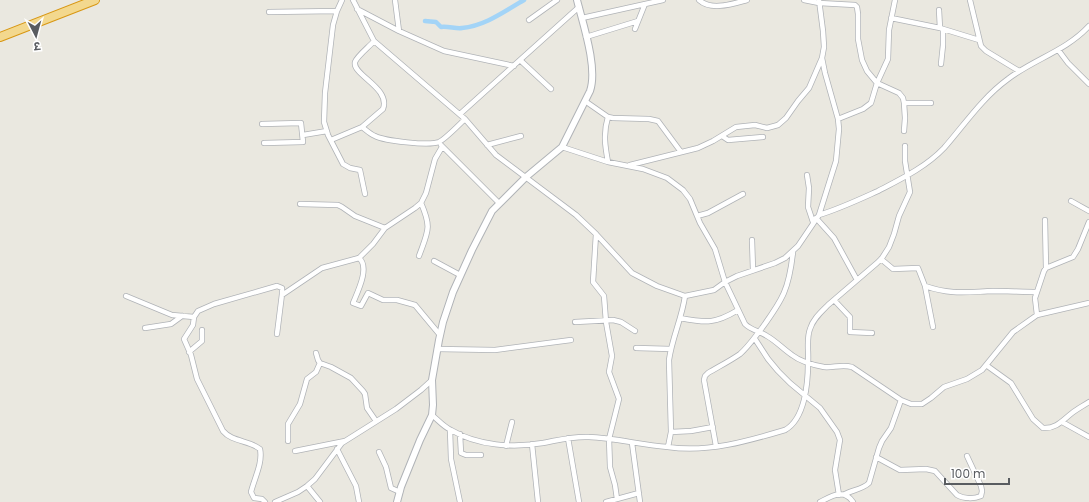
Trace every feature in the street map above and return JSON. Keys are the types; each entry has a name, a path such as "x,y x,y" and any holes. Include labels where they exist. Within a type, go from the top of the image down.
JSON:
{"highway":[{"path":"0,37 95,0"}],"street":[{"path":"342,0 333,25 324,116 327,131 343,164 350,168 360,170 365,194"},
{"path":"353,0 374,41 460,114 496,155 576,215 637,277 656,286 686,296 714,290 725,282 753,270 775,263 793,252 816,218 836,161 839,129 838,119 822,58 823,31 819,1"},
{"path":"395,0 400,31"},
{"path":"530,20 557,0"},
{"path":"397,502 420,440 432,415 432,380 443,322 460,275 483,226 499,203 526,177 562,147 590,91 593,77 582,18 577,0"},
{"path":"582,18 663,0"},
{"path":"699,0 705,4 714,6 747,0"},
{"path":"804,0 857,6 858,39 862,60 877,84 899,93 903,98 905,118 904,131"},
{"path":"838,119 870,105 888,59 888,39 895,0"},
{"path":"970,0 981,46 986,51 1019,71"},
{"path":"636,29 645,4"},
{"path":"460,114 579,7"},
{"path":"357,9 444,51 514,66"},
{"path":"939,10 943,45 941,64"},
{"path":"269,12 337,11"},
{"path":"891,18 942,29 979,40"},
{"path":"586,38 638,21"},
{"path":"816,218 908,176 938,153 998,86 1019,71 1059,50 1089,26"},
{"path":"331,140 362,126 380,112 384,105 382,96 378,90 355,67 356,60 374,41"},
{"path":"1059,50 1068,63 1089,84"},
{"path":"628,166 698,148 742,125 755,125 767,128 778,125 786,118 809,88 822,58"},
{"path":"520,60 551,89"},
{"path":"585,101 608,117 618,119 649,119 658,121 681,152"},
{"path":"904,103 931,103"},
{"path":"608,117 604,131 608,162"},
{"path":"362,126 374,136 414,144 440,142 465,119"},
{"path":"262,124 301,123 303,135 303,142 264,143"},
{"path":"303,135 327,131"},
{"path":"487,145 521,136"},
{"path":"722,136 728,140 763,136"},
{"path":"440,142 442,147 499,203"},
{"path":"432,415 450,430 473,439 506,446 532,444 568,438 589,437 668,447 695,448 748,441 791,427 799,415 804,396 808,363 808,339 811,324 820,312 880,259 894,234 899,216 909,197 910,187 905,162 905,146"},
{"path":"282,295 322,268 359,258 373,244 385,228 421,203 429,187 435,159 442,147"},
{"path":"562,147 608,162 655,174 673,182 683,190 690,199 714,249 725,282 745,324 749,328 775,341 792,356 808,363 828,367 844,365 852,367 901,400 911,404 926,402 944,387 967,379 982,370 1013,332 1037,315 1089,303"},
{"path":"807,176 808,207 834,238 857,280"},
{"path":"697,216 714,210 743,194"},
{"path":"1071,201 1089,211"},
{"path":"419,256 428,232 427,216 421,203"},
{"path":"300,204 338,205 355,216 385,228"},
{"path":"1037,315 1035,303 1036,292 1046,268 1045,220"},
{"path":"1046,268 1073,257 1078,249 1089,222"},
{"path":"596,234 593,282 604,296 612,356 609,372 618,394 610,439 610,467 617,499"},
{"path":"752,240 753,270"},
{"path":"716,446 704,380 705,376 738,355 755,339 784,296 791,274 793,252"},
{"path":"359,258 364,267 359,289 353,303 361,306 368,293 383,300 397,300 415,305 440,334"},
{"path":"880,259 894,269 918,268 925,286 933,327"},
{"path":"434,261 460,275"},
{"path":"266,502 262,499 254,498 251,492 255,483 261,456 260,449 254,445 229,436 223,431 197,379 184,339 193,325 194,317 198,311 214,304 277,286 282,288 282,295 277,334"},
{"path":"925,286 940,291 956,293 994,291 1036,292"},
{"path":"126,296 172,315 194,317"},
{"path":"668,447 671,432 669,360 686,296"},
{"path":"834,300 850,317 850,332 872,333"},
{"path":"680,318 702,322 718,320 725,318 738,310"},
{"path":"145,328 171,324 182,316"},
{"path":"576,322 606,320 618,321 635,331"},
{"path":"189,352 202,341 202,330"},
{"path":"755,339 775,367 790,383 825,413 839,437 840,444 835,470 839,494"},
{"path":"437,349 495,350 571,340"},
{"path":"636,348 671,349"},
{"path":"316,353 320,363 332,367 351,378 363,391 367,408 376,421"},
{"path":"288,441 288,424 300,404 307,379 316,372 320,363"},
{"path":"986,365 1011,383 1033,419 1043,428 1047,428 1062,422 1072,413 1088,404"},
{"path":"274,502 298,492 307,486 315,479 337,449 345,441 416,394 432,380"},
{"path":"820,502 868,485 882,441 893,424 901,400"},
{"path":"506,446 512,422"},
{"path":"1062,422 1089,437"},
{"path":"671,432 713,427"},
{"path":"450,430 451,460 460,502"},
{"path":"460,434 461,453 466,455 481,455"},
{"path":"568,438 579,502"},
{"path":"295,451 345,441"},
{"path":"632,443 640,502"},
{"path":"532,444 538,502"},
{"path":"337,449 356,486 360,502"},
{"path":"379,452 386,467 391,488 400,492"},
{"path":"876,457 896,469 935,470 957,495 961,497 976,498 981,496 981,486 967,456"},
{"path":"307,486 320,502"},
{"path":"606,502 639,493"},
{"path":"845,494 853,502"}],"waterway":[{"path":"425,21 436,22 441,27 470,27 487,21 524,0"}]}
